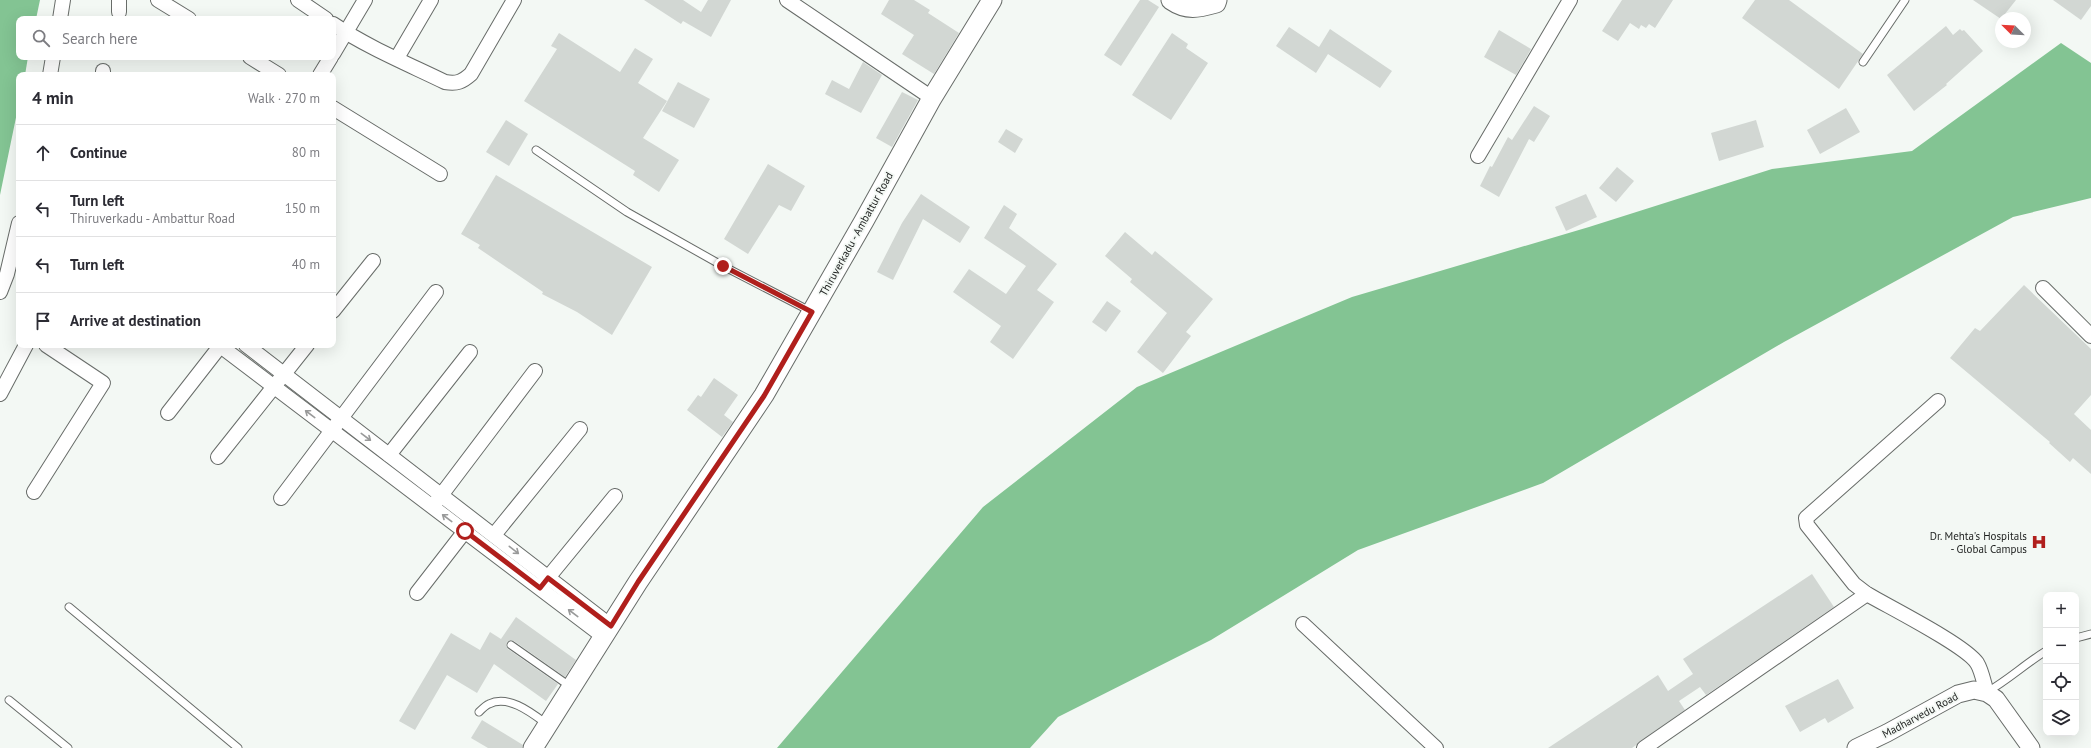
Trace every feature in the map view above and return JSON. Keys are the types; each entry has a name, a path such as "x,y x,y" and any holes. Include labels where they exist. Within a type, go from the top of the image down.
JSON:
{"main road":[{"name":"Thiruverkadu - Ambattur Road","path":"533,748 643,576 764,396 932,98 992,0"},
{"path":"1171,0 1190,9 1216,3 1217,0"}],"street":[{"path":"60,16 63,0"},
{"path":"158,0 184,16"},
{"path":"298,0 322,16"},
{"path":"336,49 365,0"},
{"path":"397,58 431,0"},
{"path":"336,26 445,82 453,84 463,82 471,74 514,0"},
{"path":"787,0 932,98"},
{"path":"1478,156 1570,0"},
{"path":"50,72 52,60"},
{"path":"255,60 274,72"},
{"path":"322,72 329,60"},
{"path":"336,110 440,174"},
{"path":"0,292 7,274 16,236"},
{"path":"336,308 373,261"},
{"path":"2042,288 2091,336"},
{"path":"281,498 333,431 436,292"},
{"path":"0,394 24,348"},
{"path":"34,492 103,383 50,348"},
{"path":"168,413 218,348"},
{"path":"224,348 432,507 465,531 544,583 608,632"},
{"path":"250,348 494,535 544,583"},
{"path":"218,458 305,348"},
{"path":"389,455 470,352"},
{"path":"432,507 535,371"},
{"path":"1938,401 1806,518 1807,525 1854,584 1867,594 1955,645 1971,657 1977,664 1987,693 1996,699 2031,748"},
{"path":"494,535 580,429"},
{"path":"544,583 615,496"},
{"path":"417,594 465,531"},
{"path":"1644,748 1867,594"},
{"path":"1304,624 1436,748"},
{"name":"Madharvedu Road","path":"1856,748 1887,734 1958,694 1974,690 1987,693"}],"lane":[{"path":"1863,62 1905,0"},
{"path":"536,150 627,212 723,266 812,312"},
{"path":"69,607 238,748"},
{"path":"2079,637 2091,634"},
{"path":"510,645 572,688"},
{"path":"1987,693 2009,679 2028,662 2043,653"},
{"path":"9,700 68,748"},
{"path":"479,712 489,704 501,701 521,707 548,724"}],"shaded area":[{"path":"0,0 40,0 37,16 16,16 16,60 28,60 26,72 16,72 16,118 0,195"},
{"path":"2061,43 2091,63 2091,198 2013,217 1784,342 1543,483 1358,550 1211,640 1058,717 1030,748 777,748 983,507 1137,387 1352,297 1589,227 1772,169 1912,151"}],"building":[{"path":"644,0 683,0 701,12 708,0 731,0 711,37 683,21 681,24"},
{"path":"889,0 914,0 930,10 928,13 959,33 934,74 902,54 914,35 881,14"},
{"path":"1140,0 1148,0 1159,7 1121,66 1104,55"},
{"path":"1622,0 1673,0 1655,28 1649,24 1646,28 1641,25 1639,29 1630,23 1618,41 1602,31"},
{"path":"1755,0 1789,0 1863,54 1839,89 1742,18"},
{"path":"1973,0 2016,0 2007,12 1995,12 1995,15"},
{"path":"2053,0 2091,0 2091,6 2081,20"},
{"path":"1946,26 1953,35 1960,29 1962,31 1964,30 1983,51 1946,84 1947,85 1914,111 1887,75"},
{"path":"1289,27 1319,47 1330,29 1392,71 1380,88 1328,54 1316,73 1276,46"},
{"path":"1499,30 1531,49 1516,75 1484,57"},
{"path":"559,33 620,72 635,48 653,59 638,83 667,101 643,138 679,160 659,192 633,175 635,171 524,101 557,49 551,46"},
{"path":"1172,33 1188,44 1186,48 1208,63 1171,120 1132,95"},
{"path":"863,62 882,75 861,113 825,94 832,80 849,89"},
{"path":"678,82 710,99 694,128 662,111"},
{"path":"902,92 918,100 892,147 876,138"},
{"path":"1534,106 1550,116 1534,142 1529,139 1499,197 1480,186 1490,166 1492,167 1508,137 1512,140"},
{"path":"1846,108 1860,132 1820,154 1807,130"},
{"path":"506,120 528,134 509,166 486,152"},
{"path":"1756,120 1764,147 1719,161 1711,133"},
{"path":"1006,129 1023,139 1015,153 998,142"},
{"path":"768,164 805,186 791,211 779,205 748,254 724,239"},
{"path":"1617,167 1634,181 1616,202 1599,188"},
{"path":"496,175 652,267 612,335 577,312 542,294 543,292 478,248 480,245 461,234"},
{"path":"921,194 970,227 960,243 923,219 893,280 877,272 902,223"},
{"path":"1586,194 1597,217 1566,231 1555,207"},
{"path":"1004,205 1017,214 1009,228 1057,264 1037,290 1054,302 1013,359 990,342 1001,326 953,292 969,269 1006,294 1026,266 984,238"},
{"path":"1125,232 1152,255 1155,251 1213,299 1186,332 1191,336 1163,373 1137,352 1167,313 1130,282 1132,279 1105,256"},
{"path":"2024,285 2091,349 2091,395 2074,414 2091,430 2091,474 2073,458 2070,462 2049,443 2050,442 1950,358 1975,328 1980,331"},
{"path":"1107,301 1121,311 1106,332 1092,322"},
{"path":"714,378 738,395 724,415 733,422 722,437 687,410 698,395 701,397"},
{"path":"1812,574 1834,607 1706,695 1700,687 1679,701 1685,710 1632,748 1548,748 1658,675 1668,691 1693,674 1683,659"},
{"path":"516,617 576,660 565,677 514,641 507,642 506,645 508,649 558,684 546,701 494,664 477,693 447,675 415,730 399,721 451,633 480,650 490,632 501,639"},
{"path":"1838,679 1854,708 1828,723 1825,718 1800,732 1785,706"},
{"path":"482,720 523,745 522,748 488,748 471,738"}],"place":[{"name":"Dr. Mehta's Hospitals - Global Campus","path":"2039,542"}],"route":[{"path":"465,531 540,588 548,578 611,626 638,582 764,396 812,312 723,266"}]}
